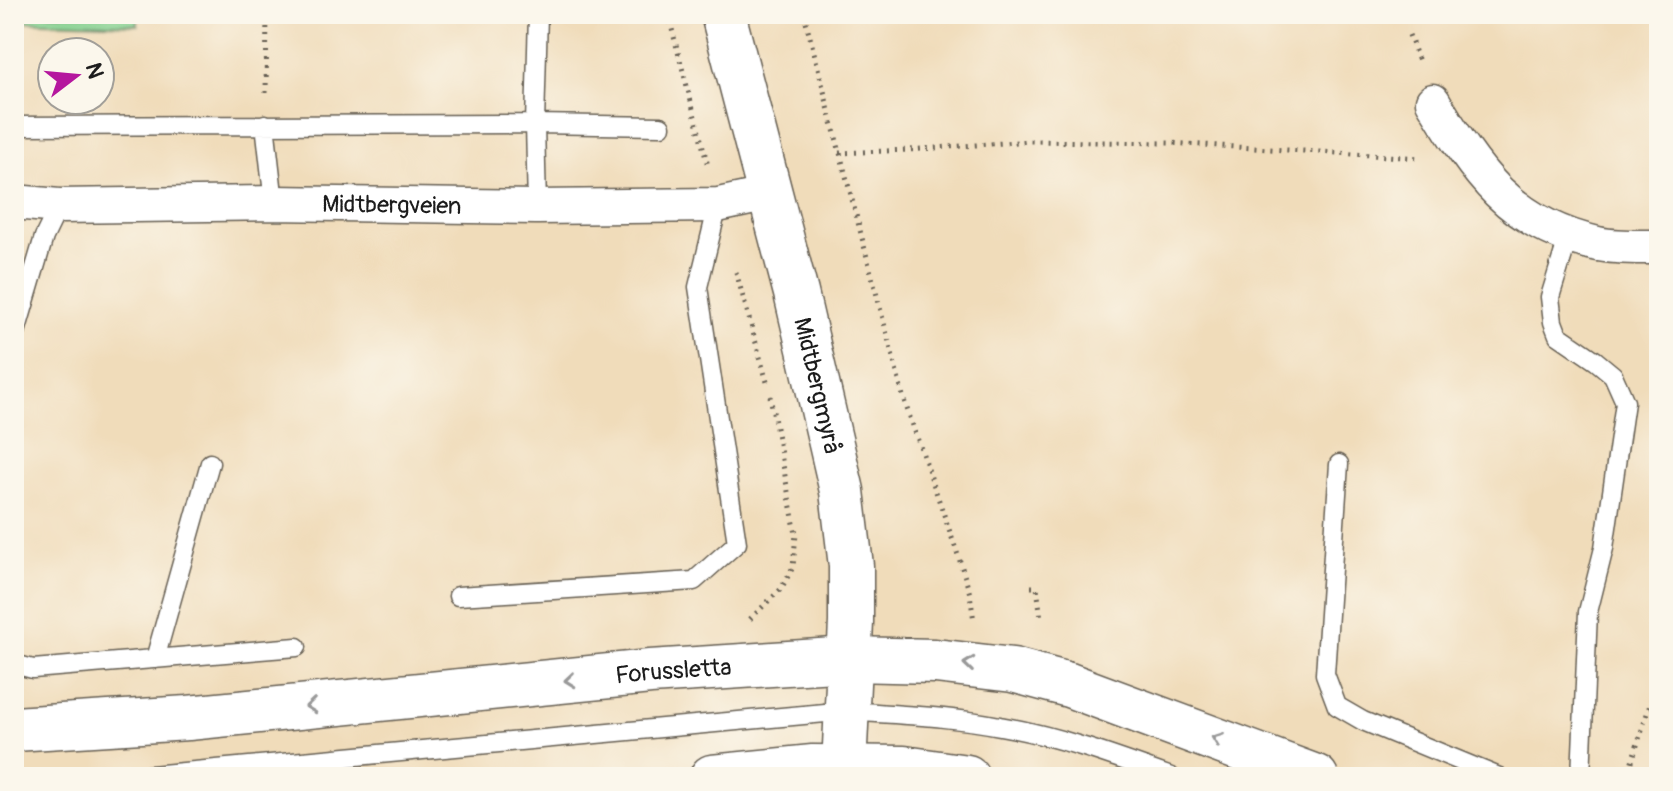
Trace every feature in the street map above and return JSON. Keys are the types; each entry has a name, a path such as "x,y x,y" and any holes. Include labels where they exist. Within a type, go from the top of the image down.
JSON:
{"main road":[{"name":"Midtbergmyrå","path":"723,14 796,293 842,491 851,566 844,767"},
{"name":"Forussletta","path":"14,729 188,718 650,672 850,659 935,661 1013,670 1069,685 1316,777"},
{"path":"712,777 813,767 904,768 967,777"}],"street":[{"path":"1433,101 1473,164 1518,210 1545,225 1598,244 1659,247"},
{"name":"Midtbergveien","path":"14,202 59,206 274,203 537,207 718,205 769,194"}],"lane":[{"path":"537,207 535,124 538,14"},
{"path":"265,124 274,203"},
{"path":"14,126 661,126"},
{"path":"458,596 694,581 737,543 698,287 718,205"},
{"path":"14,339 44,237 59,206"},
{"path":"1569,235 1550,297 1553,322 1558,335 1613,375 1625,402 1604,548 1588,612 1581,777"},
{"path":"155,659 210,463"},
{"path":"1339,464 1325,674 1337,706 1363,721 1499,777"},
{"path":"14,664 33,669 297,647"},
{"path":"129,777 847,711 1003,726 1084,748 1171,777"}],"path":[{"path":"265,124 267,14"},
{"path":"668,14 767,384 796,534 793,567 781,589 745,623"},
{"path":"804,14 904,400 970,594 974,631"},
{"path":"839,153 1030,141 1169,143 1421,158"},
{"path":"1031,587 1037,587 1041,619"},
{"path":"1627,777 1659,676"}],"green space":[{"path":"14,14 138,14 138,25 14,21"}]}
